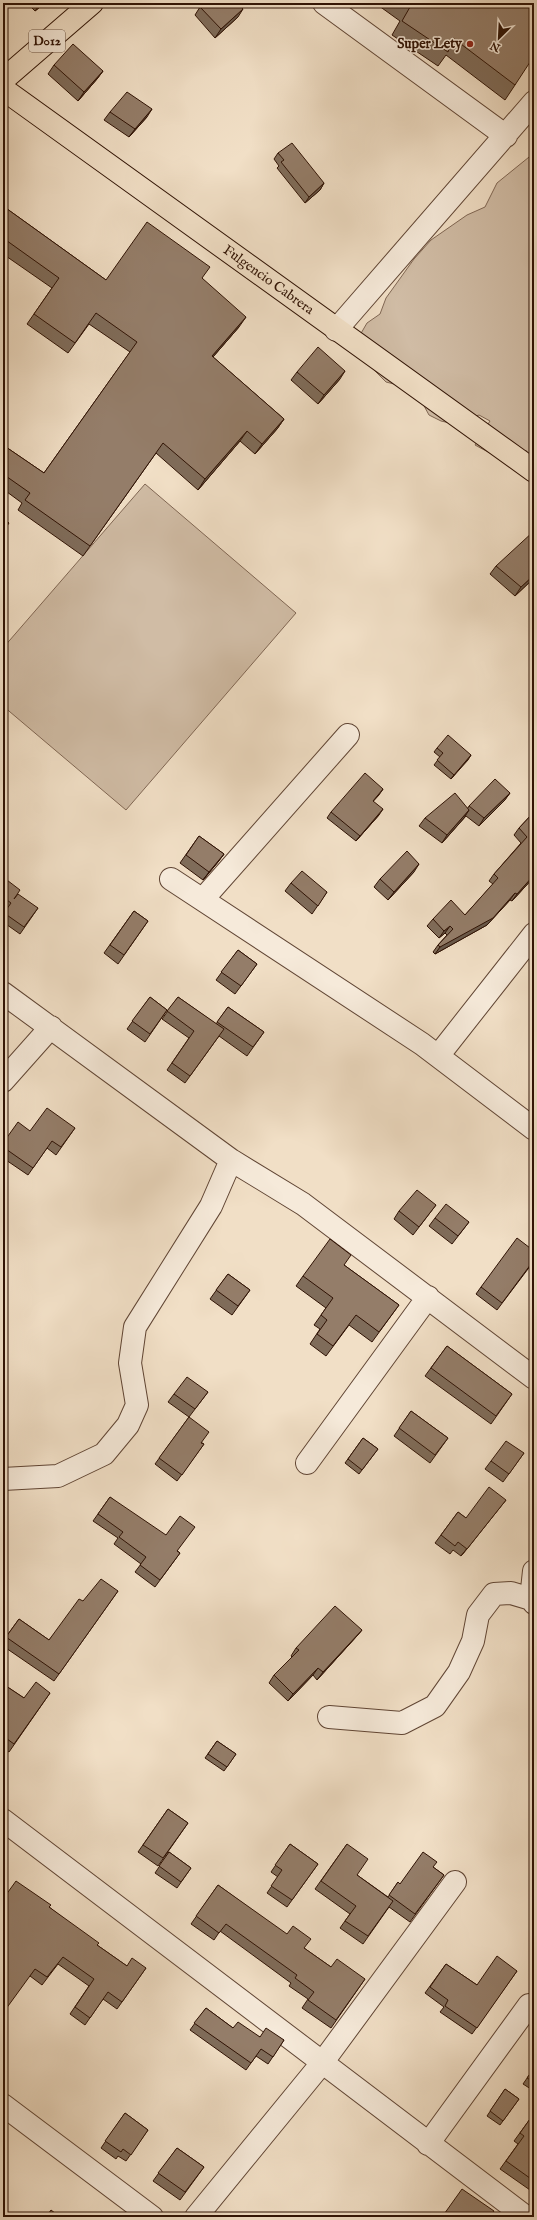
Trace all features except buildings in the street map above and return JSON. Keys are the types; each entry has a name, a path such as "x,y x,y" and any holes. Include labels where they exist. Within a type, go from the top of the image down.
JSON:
{"main road":[{"name":"D012","path":"3,80 92,3"},
{"name":"Fulgencio Cabrera","path":"3,90 534,471"}],"street":[{"path":"324,3 506,136"},
{"path":"336,330 534,102"},
{"path":"203,899 348,735"},
{"path":"171,879 438,1056 534,1129"},
{"path":"438,1056 534,934"},
{"path":"3,993 231,1160 303,1204 534,1378"},
{"path":"3,1081 51,1027"},
{"path":"3,1478 58,1476 104,1454 128,1424 137,1405 130,1363 135,1327 211,1206 231,1160"},
{"path":"307,1463 428,1297"},
{"path":"329,1717 402,1723 435,1706 459,1672 472,1641 478,1615 494,1594 511,1593 533,1601 534,1571"},
{"path":"3,1820 526,2217"},
{"path":"196,2217 322,2063 455,1882"},
{"path":"428,2144 529,2005"},
{"path":"3,2105 152,2217"}],"shaded area":[{"path":"534,153 534,481 524,469 527,451 519,450 503,460 475,445 490,421 479,415 454,424 441,421 429,415 423,404 398,385 386,382 361,357 360,335 367,323 380,314 386,298 414,259 431,240 467,215 485,207 497,183"},
{"path":"145,484 296,613 126,810 3,706 3,648"}],"place":[{"name":"Super Lety","path":"470,44"}]}
